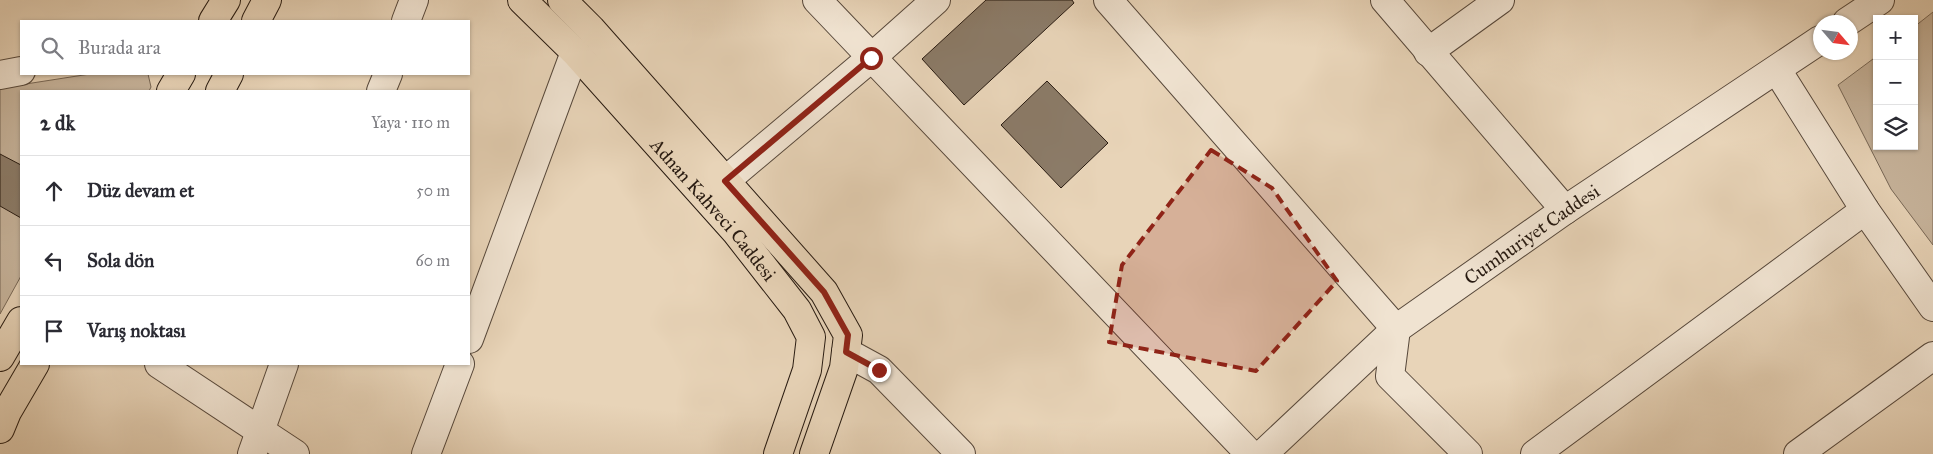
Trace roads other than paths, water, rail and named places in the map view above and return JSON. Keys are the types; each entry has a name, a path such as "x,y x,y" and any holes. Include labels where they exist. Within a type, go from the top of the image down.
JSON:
{"main road":[{"path":"214,20 226,0"},
{"path":"257,20 267,0"},
{"name":"Adnan Kahveci Caddesi","path":"522,0 575,52 736,232 798,310 811,337 807,370 778,454"},
{"path":"562,0 591,29 824,292 848,335 844,368 814,454"},
{"path":"172,90 180,75"},
{"path":"221,90 228,75"},
{"path":"0,357 20,323"},
{"path":"0,429 7,412 34,365"}],"street":[{"path":"406,20 414,0"},
{"path":"817,0 1250,454"},
{"path":"725,181 871,58 936,0"},
{"path":"1108,0 1396,329 1390,376 1468,454"},
{"path":"1385,0 1565,210"},
{"path":"1428,52 1500,0"},
{"path":"1857,15 1880,0"},
{"name":"Cumhuriyet Caddesi","path":"1263,454 1396,329 1565,210 1813,45"},
{"path":"470,336 575,52"},
{"path":"1777,70 1865,210 1933,307"},
{"path":"0,74 20,71"},
{"path":"381,90 388,75"},
{"path":"1534,454 1865,210"},
{"path":"846,352 879,370 961,454"},
{"path":"1798,454 1933,356"},
{"path":"160,365 256,443 295,454"},
{"path":"256,443 284,365"},
{"path":"426,454 460,365"}]}
